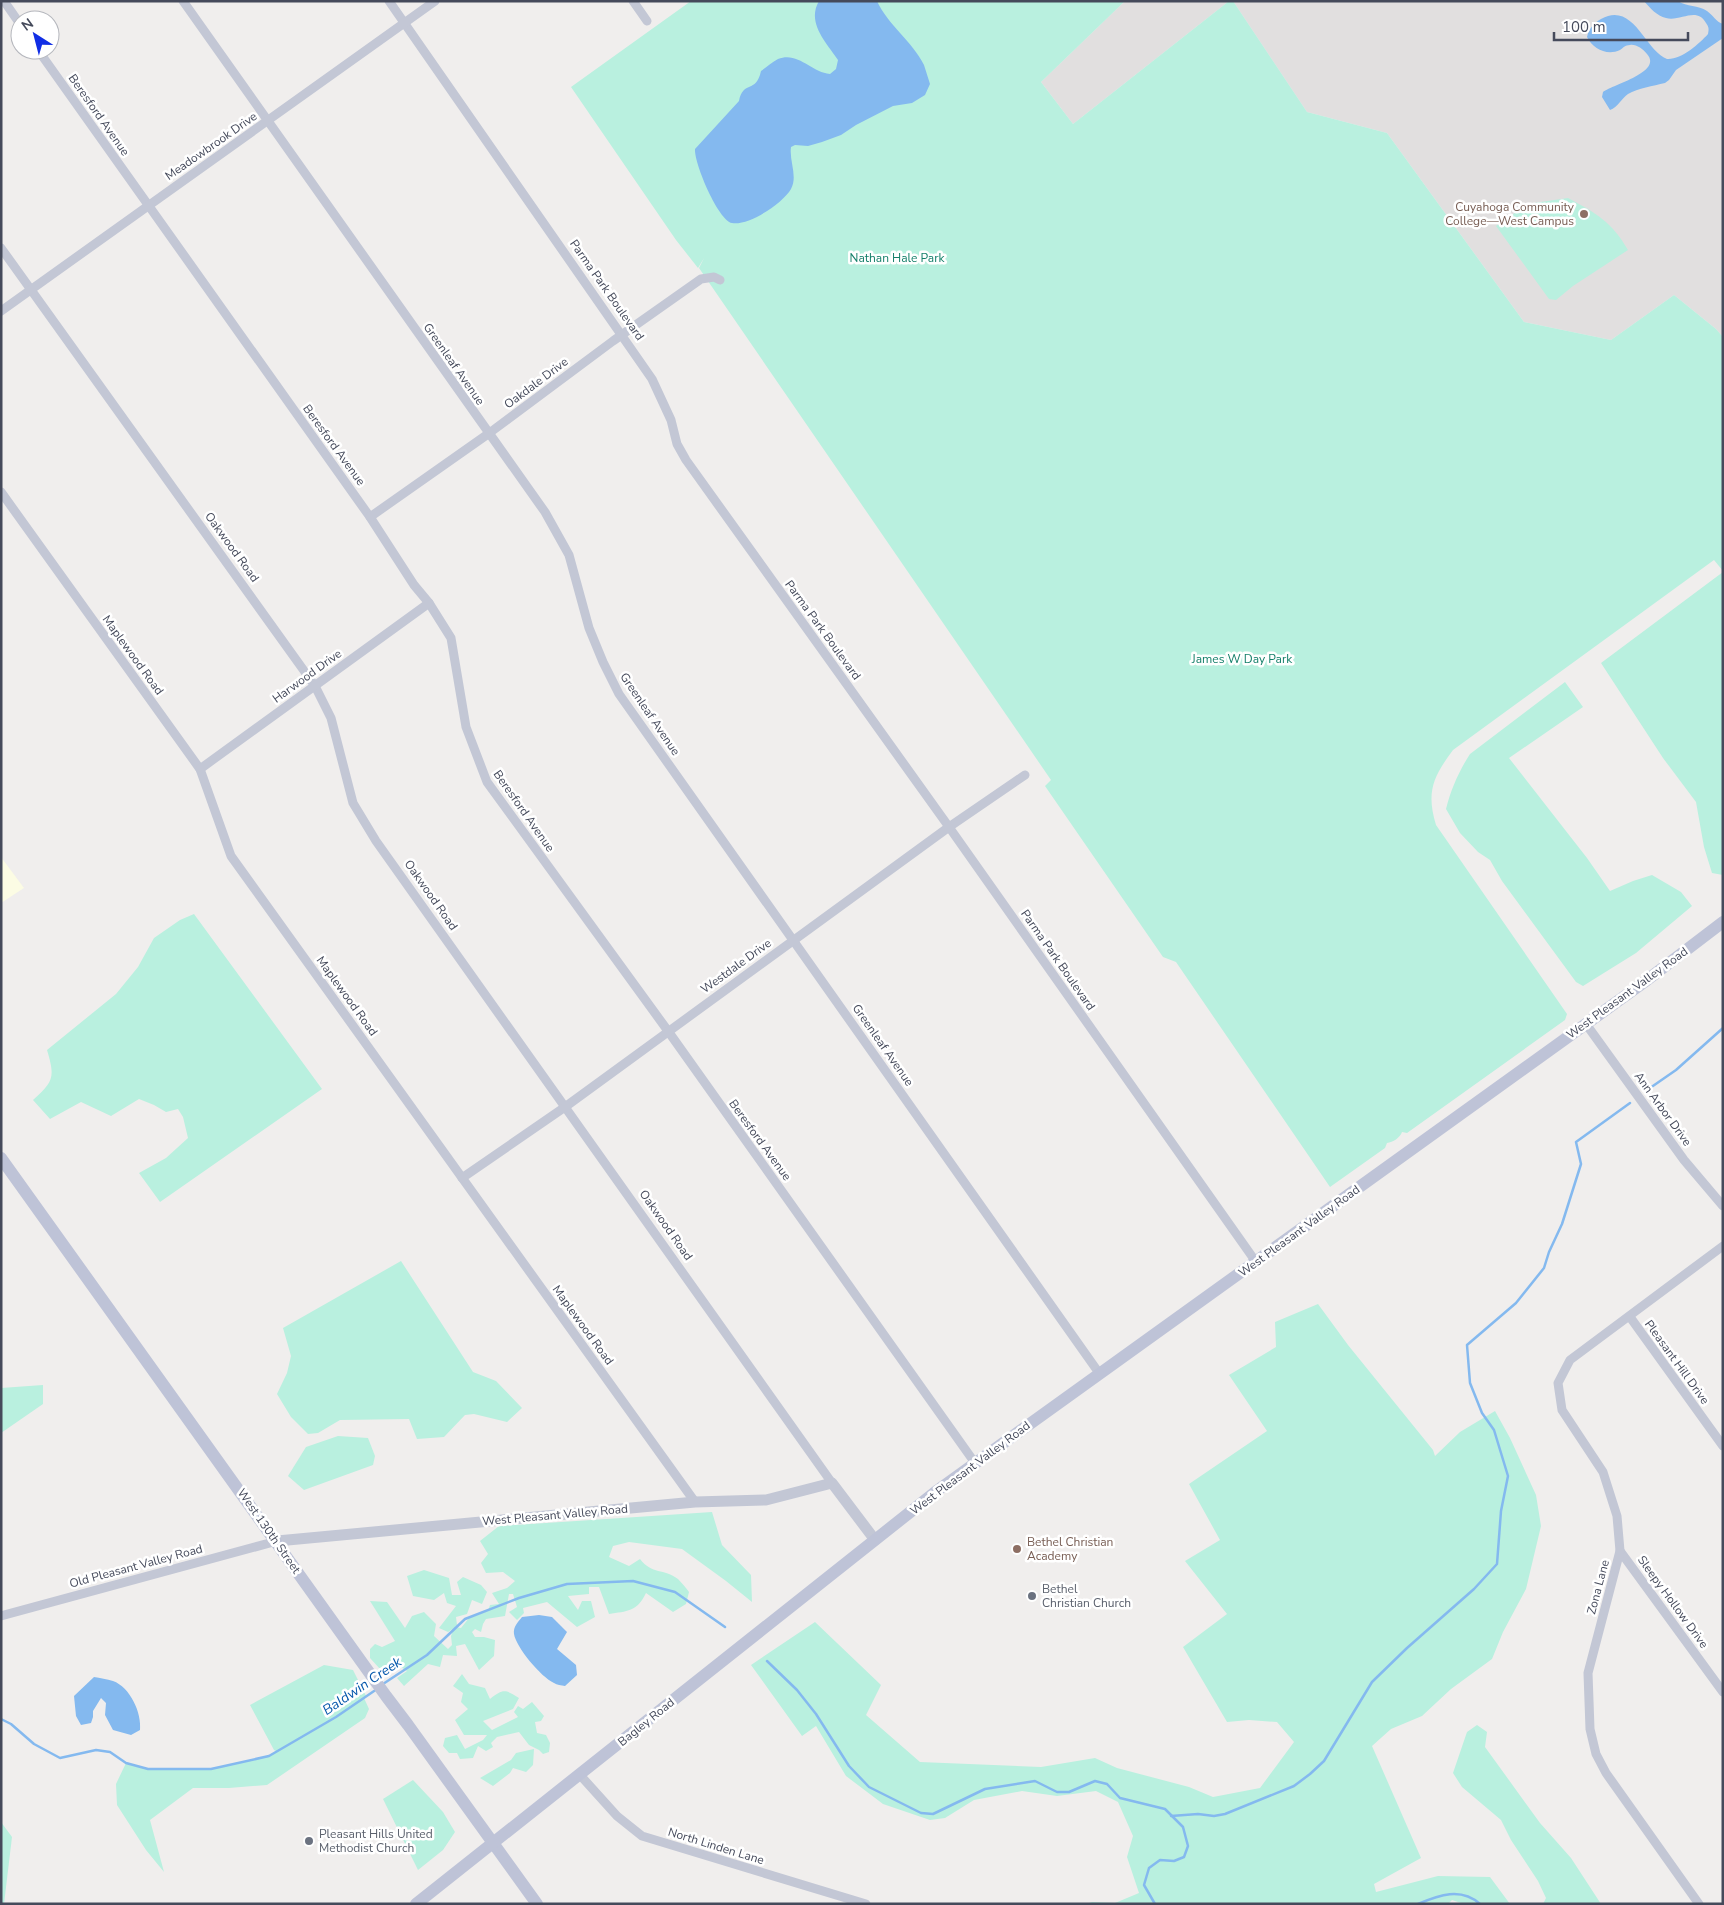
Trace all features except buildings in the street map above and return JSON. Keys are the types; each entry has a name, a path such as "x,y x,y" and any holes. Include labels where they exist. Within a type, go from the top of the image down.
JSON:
{"main road":[{"name":"West Pleasant Valley Road","path":"875,1540 1099,1373 1644,983 1723,922"},
{"name":"West 130th Street","path":"1,1158 537,1904"},
{"name":"Bagley Road","path":"416,1904 875,1540"}],"street":[{"name":"Greenleaf Avenue","path":"182,1 545,512 569,555 589,628 619,694 1099,1373"},
{"name":"Parma Park Boulevard","path":"390,1 623,334 652,379 671,420 678,444 686,460 949,827 1256,1262"},
{"name":"Meadowbrook Drive","path":"1,311 435,1"},
{"path":"633,1 647,20"},
{"name":"Beresford Avenue","path":"45,60 370,517 451,638 466,727 487,782 668,1031 976,1463"},
{"name":"Oakwood Road","path":"1,248 315,686 331,718 353,804 376,841 832,1483 875,1540"},
{"name":"Oakdale Drive","path":"370,517 488,434 700,279 714,278 720,280"},
{"name":"Maplewood Road","path":"1,492 200,769 231,856 695,1502"},
{"name":"Harwood Drive","path":"200,769 429,603"},
{"name":"Westdale Drive","path":"462,1178 565,1107 949,827 1025,775"},
{"name":"Ann Arbor Drive","path":"1586,1024 1693,1172 1723,1206"},
{"name":"Zona Lane","path":"1699,1904 1606,1773 1596,1754 1590,1729 1588,1673 1620,1552 1617,1516 1603,1472 1562,1410 1558,1383 1570,1360 1723,1246"},
{"name":"Pleasant Hill Drive","path":"1630,1317 1723,1446"},
{"name":"West Pleasant Valley Road","path":"276,1541 695,1502 766,1500 832,1483"},
{"name":"Old Pleasant Valley Road","path":"1,1616 276,1541"},
{"name":"Sleepy Hollow Drive","path":"1620,1552 1723,1692"},
{"name":"North Linden Lane","path":"580,1775 617,1816 642,1836 866,1904"}],"shaded area":[{"path":"1125,1 1229,1 1073,124 1041,82"},
{"name":"Cuyahoga Community College—West Campus","path":"1233,1 1723,1 1723,337 1716,329 1674,295 1611,340 1524,322 1387,133 1307,112"},
{"path":"1,857 24,888 1,903"}],"green space":[{"path":"691,1 1125,1 1041,82 1073,124 1229,1 1233,1 1307,112 1387,133 1524,322 1611,340 1674,295 1716,329 1723,337 1723,571 1714,560 1453,750 1440,768 1433,785 1432,803 1436,825 1567,1014 1565,1020 1407,1133 1402,1132 1392,1142 1387,1143 1385,1148 1330,1187 1176,962 1163,957 1045,786 1051,780 699,268 704,258 698,268 676,240 571,87"},
{"path":"1568,198 1609,225 1628,250 1573,286 1556,300 1549,299 1496,226 1519,210 1534,203"},
{"path":"1723,572 1723,875 1712,873 1704,847 1696,802 1663,758 1601,663"},
{"path":"1565,682 1583,707 1509,758 1587,858 1610,891 1652,875 1681,892 1692,906 1636,953 1583,986 1576,982 1502,881 1490,860 1478,852 1460,833 1446,809 1456,780 1470,754"},
{"path":"194,914 322,1089 160,1202 139,1173 166,1158 188,1138 183,1117 178,1109 166,1112 139,1099 111,1116 81,1102 50,1119 33,1100 45,1088 51,1078 52,1073 47,1050 116,994 138,967 154,938 180,920"},
{"path":"401,1261 473,1372 496,1381 522,1408 507,1422 474,1414 465,1415 444,1437 417,1439 409,1419 340,1420 318,1433 308,1434 291,1417 277,1394 287,1373 291,1356 283,1328"},
{"path":"1318,1304 1348,1345 1433,1450 1435,1456 1460,1432 1495,1411 1510,1438 1536,1495 1541,1526 1526,1589 1503,1632 1492,1659 1451,1689 1422,1716 1391,1729 1372,1746 1421,1858 1374,1884 1376,1892 1438,1876 1490,1877 1510,1904 1464,1904 1452,1900 1448,1904 1086,1904 1092,1902 1115,1903 1139,1893 1127,1857 1133,1836 1118,1802 1096,1791 1057,1796 1022,1791 974,1800 945,1818 930,1820 883,1804 846,1776 816,1726 802,1736 751,1665 815,1622 881,1685 866,1715 920,1762 1041,1767 1095,1758 1117,1768 1189,1787 1213,1797 1260,1788 1294,1742 1277,1722 1249,1720 1227,1722 1183,1647 1227,1614 1185,1561 1220,1540 1189,1484 1267,1431 1229,1375 1276,1347 1275,1322"},
{"path":"43,1385 43,1404 1,1433 1,1388"},
{"path":"338,1436 368,1438 375,1456 373,1465 304,1490 288,1476 306,1447"},
{"path":"712,1512 722,1545 751,1575 752,1602 682,1549 629,1542 613,1546 609,1557 629,1566 640,1559 649,1567 668,1573 678,1579 689,1592 686,1604 673,1612 646,1593 639,1604 631,1610 609,1614 599,1587 589,1587 589,1594 568,1596 578,1610 582,1601 591,1601 595,1617 577,1627 547,1602 523,1608 524,1613 517,1620 509,1612 517,1607 513,1594 509,1594 505,1616 486,1619 481,1632 475,1629 472,1632 475,1637 495,1640 494,1656 479,1670 465,1644 456,1646 457,1656 443,1655 440,1667 428,1664 404,1686 397,1678 407,1671 398,1665 380,1669 370,1658 370,1649 375,1644 382,1647 395,1641 370,1601 387,1602 405,1628 412,1616 424,1612 436,1624 434,1636 448,1649 452,1645 451,1636 454,1628 448,1632 439,1628 456,1606 447,1603 444,1593 434,1600 413,1596 407,1576 424,1570 449,1578 452,1595 461,1595 457,1582 463,1577 481,1585 487,1592 482,1604 472,1600 467,1614 456,1617 457,1625 455,1627 461,1628 469,1618 488,1611 490,1605 499,1604 492,1593 507,1588 515,1581 503,1572 486,1573 481,1563 488,1554 480,1541 499,1526"},
{"path":"324,1665 353,1670 366,1696 364,1698 369,1709 365,1718 267,1785 193,1788 150,1820 164,1872 146,1850 117,1805 116,1784 126,1763 148,1769 211,1769 269,1756 276,1751 250,1705"},
{"path":"462,1674 469,1684 485,1688 490,1699 504,1691 519,1698 513,1709 483,1721 492,1730 518,1717 514,1712 518,1706 523,1709 532,1702 544,1716 541,1721 535,1722 537,1733 546,1735 550,1743 549,1752 543,1754 529,1745 519,1732 497,1737 491,1743 493,1747 486,1751 478,1746 473,1758 460,1759 457,1753 449,1753 443,1746 445,1738 457,1735 465,1749 483,1740 487,1735 464,1735 455,1720 468,1709 461,1702 463,1693 453,1686"},
{"path":"1477,1725 1487,1732 1485,1747 1540,1823 1571,1858 1601,1904 1543,1904 1546,1898 1538,1881 1511,1840 1501,1820 1462,1787 1453,1773 1467,1732"},
{"path":"534,1749 533,1765 526,1772 513,1768 510,1773 493,1786 480,1778 511,1760 516,1753"},
{"path":"413,1780 443,1812 455,1832 443,1850 418,1870 383,1799"},
{"path":"1,1822 12,1837 4,1904 1,1904"}],"water":[{"path":"819,1 877,1 887,18 919,56 930,84 925,95 912,103 893,106 841,135 822,142 808,146 795,145 791,147 794,179 787,195 773,207 756,217 739,223 732,223 726,220 720,212 708,190 698,166 695,149 739,101 743,91 756,82 761,71 776,60 785,57 792,58 830,74 836,69 838,60 816,25 816,9"},
{"path":"1644,1 1678,1 1704,9 1718,22 1723,24 1723,38 1676,70 1665,83 1632,92 1610,110 1602,97 1603,92 1643,72 1650,60 1645,52 1635,45 1627,46 1615,52 1605,52 1597,48 1587,37 1590,28 1596,22 1612,15 1622,17 1631,22 1652,47 1667,59 1684,54 1695,47 1708,34 1708,26 1702,18 1693,15 1671,19 1666,18 1657,14"},
{"path":"539,1615 552,1617 567,1632 557,1649 576,1665 577,1675 565,1686 555,1684 543,1675 524,1654 516,1640 514,1629 522,1617"},
{"path":"94,1677 113,1681 125,1689 134,1701 137,1709 140,1730 131,1735 113,1730 105,1715 106,1703 101,1698 93,1711 91,1723 81,1725 76,1716 74,1696"}],"waterway":[{"path":"1650,1088 1676,1070 1723,1028"},
{"path":"1171,1816 1198,1814 1214,1816 1225,1814 1294,1786 1310,1774 1324,1761 1372,1682 1407,1648 1474,1589 1497,1564 1501,1511 1508,1476 1494,1430 1482,1413 1470,1383 1467,1345 1516,1303 1544,1268 1562,1224 1581,1164 1576,1142 1630,1103"},
{"name":"Baldwin Creek","path":"383,1684 427,1655 465,1619 519,1598 567,1584 633,1581 675,1592 725,1627"},
{"path":"767,1661 797,1690 816,1714 849,1766 869,1787 921,1813 933,1814 985,1789 1035,1781 1057,1792 1069,1792 1095,1781 1107,1784 1120,1798 1165,1809 1183,1827 1188,1846 1184,1857 1174,1861 1160,1860 1149,1868 1144,1885 1155,1904"},
{"name":"Baldwin Creek","path":"1,1719 11,1724 34,1744 60,1758 96,1750 110,1752 126,1763 148,1769 211,1769 269,1756 336,1717 377,1689"},
{"path":"1418,1904 1450,1894 1465,1896 1480,1904"}],"place":[{"name":"Cuyahoga Community College—West Campus","path":"1584,214"},
{"name":"Bethel Christian Academy","path":"1017,1549"},
{"name":"Bethel Christian Church","path":"1032,1596"},
{"name":"Pleasant Hills United Methodist Church","path":"309,1841"}],"park label":[{"name":"Nathan Hale Park","path":"897,258"},
{"name":"James W Day Park","path":"1242,659"}]}
